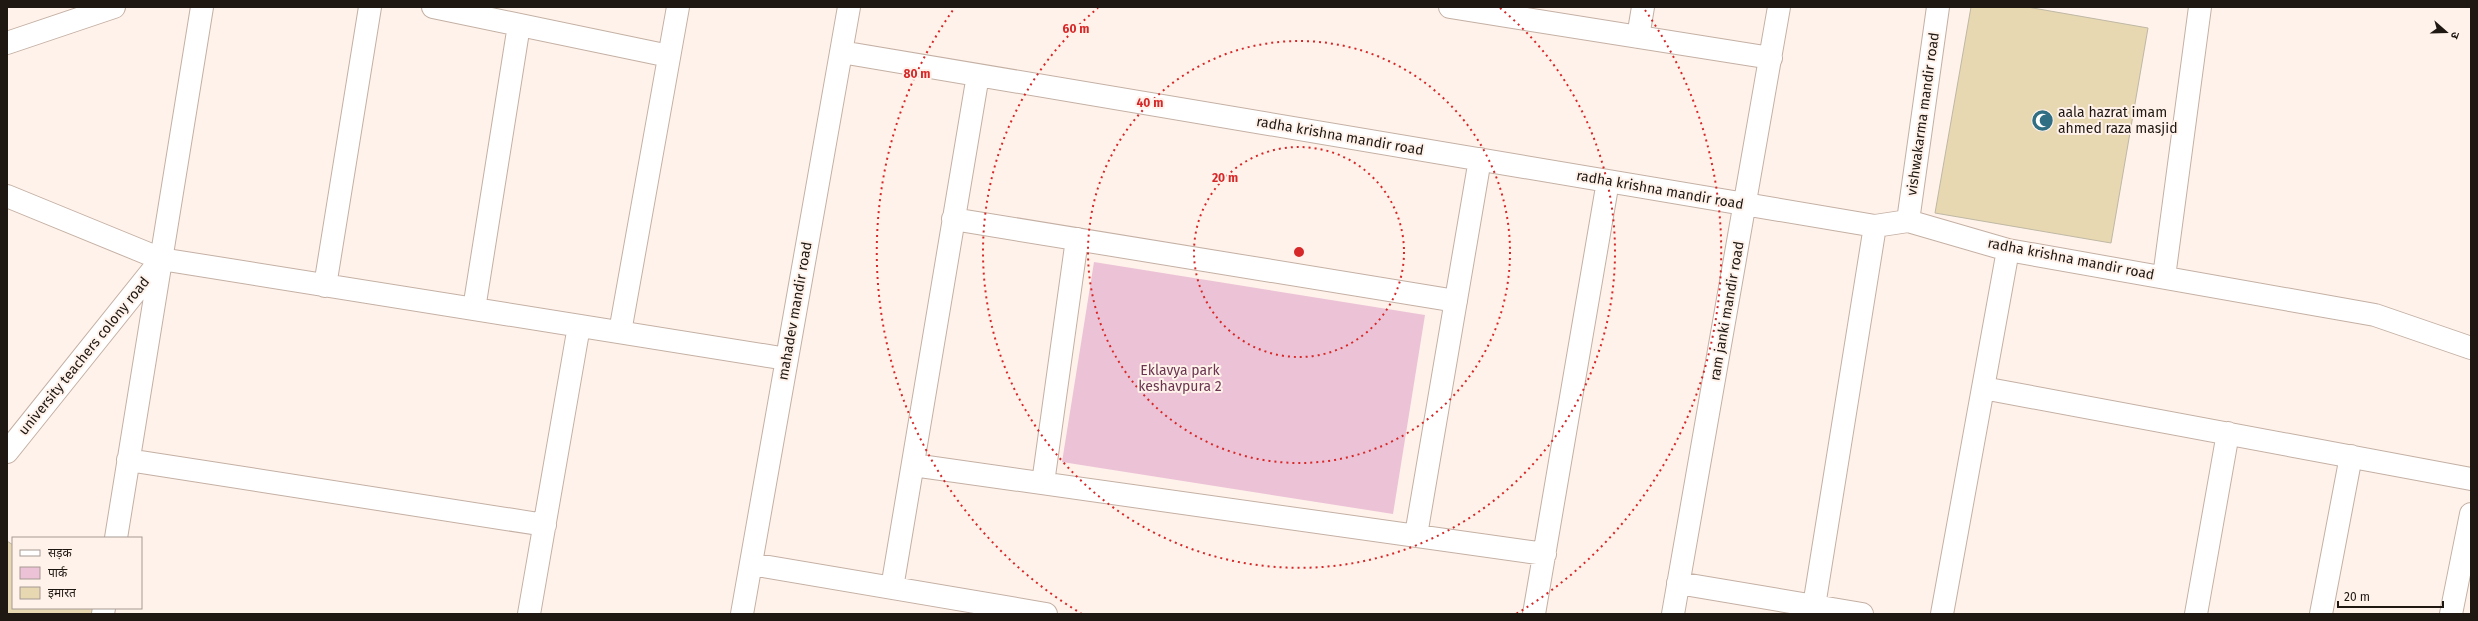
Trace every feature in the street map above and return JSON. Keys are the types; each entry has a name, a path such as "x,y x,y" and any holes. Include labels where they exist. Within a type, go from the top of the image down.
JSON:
{"street":[{"path":"7,43 114,7"},
{"path":"116,537 202,7"},
{"path":"325,286 370,7"},
{"path":"433,7 669,56"},
{"path":"620,332 678,7"},
{"name":"mahadev mandir road","path":"742,614 849,7"},
{"path":"1450,7 1505,11 1638,37 1770,58"},
{"path":"1638,37 1643,7"},
{"name":"ram janki mandir road","path":"1673,614 1746,205 1779,7"},
{"name":"vishwakarma mandir road","path":"1908,221 1938,7"},
{"path":"2164,277 2200,7"},
{"path":"474,309 519,25"},
{"name":"radha krishna mandir road","path":"841,52 1875,226 1908,221 2008,250 2375,315 2471,348"},
{"path":"892,588 978,75"},
{"path":"1416,535 1480,160"},
{"path":"1534,614 1608,181"},
{"path":"7,196 161,260 787,359"},
{"path":"953,219 1456,301"},
{"path":"1814,606 1875,226"},
{"path":"1043,483 1077,239"},
{"path":"1942,614 2008,250"},
{"name":"university teachers colony road","path":"7,452 161,260"},
{"path":"529,614 579,326"},
{"path":"1983,388 2471,479"},
{"path":"2196,614 2228,433"},
{"path":"2321,614 2351,456"},
{"path":"128,460 545,525"},
{"path":"913,465 1545,554"},
{"path":"2450,614 2471,514"},
{"path":"751,564 892,588 1005,611 1046,614"},
{"path":"1678,583 1862,614"}],"green space":[{"name":"Eklavya park keshavpura 2","path":"1094,262 1425,315 1393,514 1062,462"}],"building":[{"name":"aala hazrat imam ahmed raza masjid","path":"1971,7 2027,7 2148,28 2111,243 1935,213"},
{"path":"7,541 12,544 12,609 97,609 96,614 7,614"}],"place":[{"name":"aala hazrat imam ahmed raza masjid","path":"2042,120"}]}
